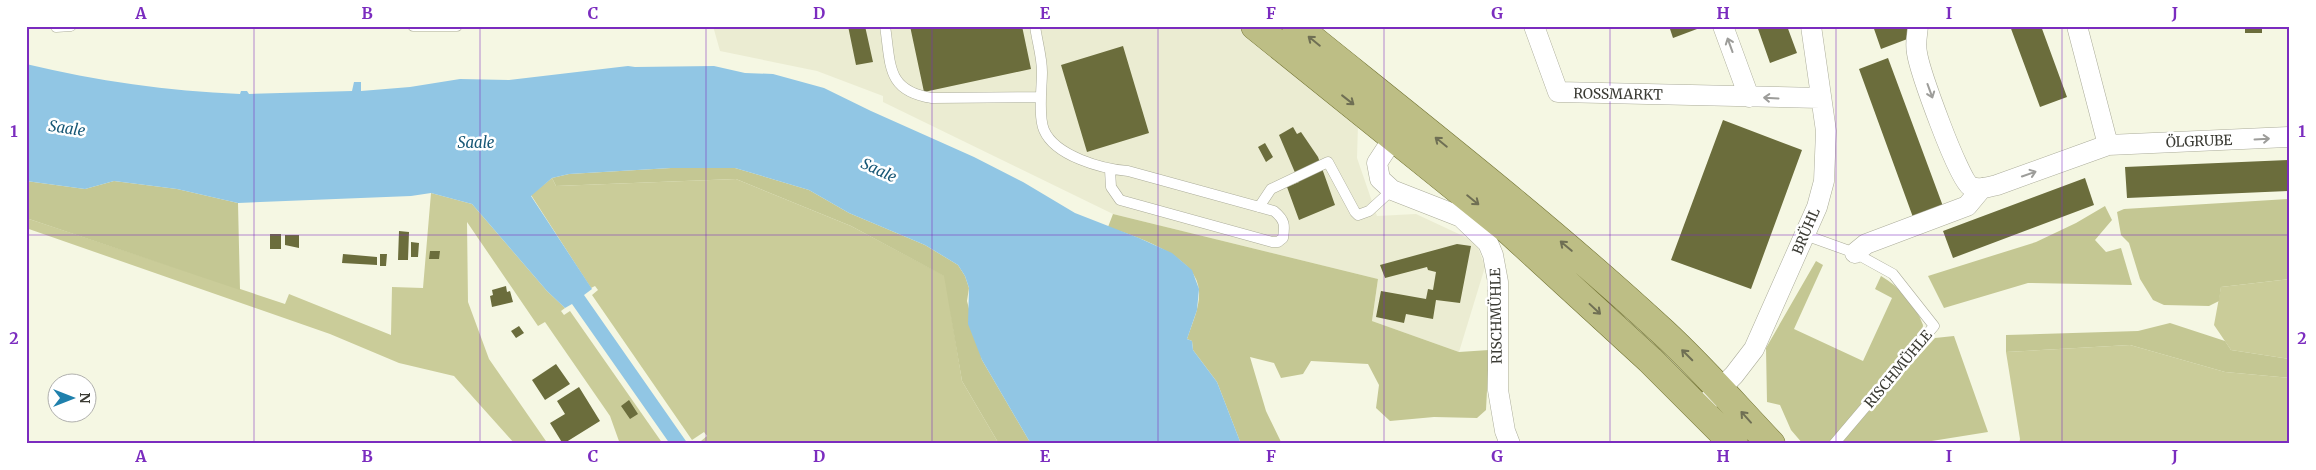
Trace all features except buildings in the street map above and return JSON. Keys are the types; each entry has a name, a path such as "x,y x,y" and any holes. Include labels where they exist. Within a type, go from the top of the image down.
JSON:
{"main road":[{"path":"1255,26 1507,229 1700,409 1734,444"},
{"path":"1296,26 1489,181 1664,332 1721,389 1770,444"}],"street":[{"name":"ROSSMARKT","path":"1534,26 1558,92 1820,98"},
{"path":"1723,26 1749,97"},
{"name":"BRÜHL","path":"1700,409 1721,389 1754,349 1817,206 1824,181 1826,131 1811,26"},
{"path":"2078,26 2108,145"},
{"path":"1855,254 1866,244 1967,206 1982,188 1968,185 1962,174 1920,64 1917,35"},
{"path":"1392,190 1380,179 1377,163 1394,137"},
{"name":"ÖLGRUBE","path":"1982,188 2027,175 2108,145 2290,137"},
{"name":"RISCHMÜHLE","path":"1392,190 1461,218 1488,244 1493,255 1498,282 1498,390 1510,444"}],"lane":[{"path":"56,27 71,26"},
{"path":"413,26 457,26"},
{"path":"885,26 892,73 901,87 915,95 932,98 1041,97"},
{"path":"1034,26 1042,70 1043,129 1054,145 1079,158 1110,170 1128,171 1274,211 1282,218 1285,226 1282,238 1278,242 1120,200 1111,187 1110,170"},
{"path":"1259,207 1271,189 1328,162 1355,212 1358,214 1369,211 1392,190"},
{"name":"RISCHMÜHLE","path":"1805,235 1855,254 1893,274 1934,326 1834,444"}],"shaded area":[{"path":"713,26 1237,26 1358,124 1357,158 1377,216 1416,214 1476,242 1485,267 1459,352 1372,321 1378,279 1113,214 883,102 883,96 817,71 720,51"}],"green space":[{"path":"671,168 735,168 809,190 849,213 925,245 958,265 965,276 969,288 967,301 982,360 1031,444 999,444 962,381 944,276 851,226 736,179 556,186 552,178 569,174"},
{"path":"552,178 556,186 736,179 851,226 945,276 962,381 999,444 703,444 701,441 707,436 704,432 692,440 592,295 598,290 595,286 591,288 531,195"},
{"path":"26,181 85,189 114,181 177,189 238,203 240,290 26,218"},
{"path":"431,193 472,204 547,291 565,308 561,311 564,315 570,311 663,444 620,444 610,416 545,322 538,326 467,222 468,302 489,359 548,444 515,444 454,376 399,363 330,334 26,228 26,218 285,304 289,294 391,335 392,287 423,288"},
{"path":"2290,199 2290,279 2221,287 2219,301 2209,306 2164,305 2153,300 2140,279 2129,243 2121,235 2117,212 2124,209"},
{"path":"2105,206 2112,220 2095,240 2106,252 2121,248 2132,285 2028,283 1944,308 1928,276 2036,242 2076,223"},
{"path":"1113,214 1378,279 1372,321 1459,352 1489,350 1486,410 1477,418 1434,417 1390,421 1376,408 1379,385 1368,364 1311,361 1303,374 1281,378 1274,363 1250,357 1266,411 1282,444 1241,444 1217,382 1193,350 1192,341 1187,339 1198,303 1199,291 1196,278 1188,267 1163,249 1108,227"},
{"path":"1816,261 1823,265 1794,329 1863,361 1892,298 1875,289 1881,276 1895,285 1906,297 1916,310 1923,325 1922,334 1828,444 1803,444 1791,430 1780,405 1767,402 1766,348"},
{"path":"2290,279 2290,359 2231,350 2214,325 2221,287"},
{"path":"2170,323 2225,341 2231,350 2290,359 2290,378 2225,372 2130,345 2006,352 2006,335 2138,331"},
{"path":"1954,336 1988,432 1913,444 1839,444 1935,338"},
{"path":"2130,345 2225,372 2290,378 2290,444 2019,444 2020,439 2006,352"}],"water":[{"name":"Saale","path":"26,64 133,84 240,94 241,91 247,91 249,94 352,91 354,82 361,82 361,91 410,87 460,79 509,80 628,66 714,66 745,73 773,74 824,88 974,157 1023,182 1075,213 1172,253 1192,270 1199,289 1197,310 1187,339 1192,341 1193,350 1217,382 1241,444 1031,444 982,360 968,324 969,288 965,276 958,265 925,245 849,213 809,190 735,168 671,168 569,174 552,178 531,196 592,289 584,295 688,444 670,444 572,304 565,308 547,291 472,204 431,193 411,196 238,203 177,189 114,181 85,189 26,181"}]}
